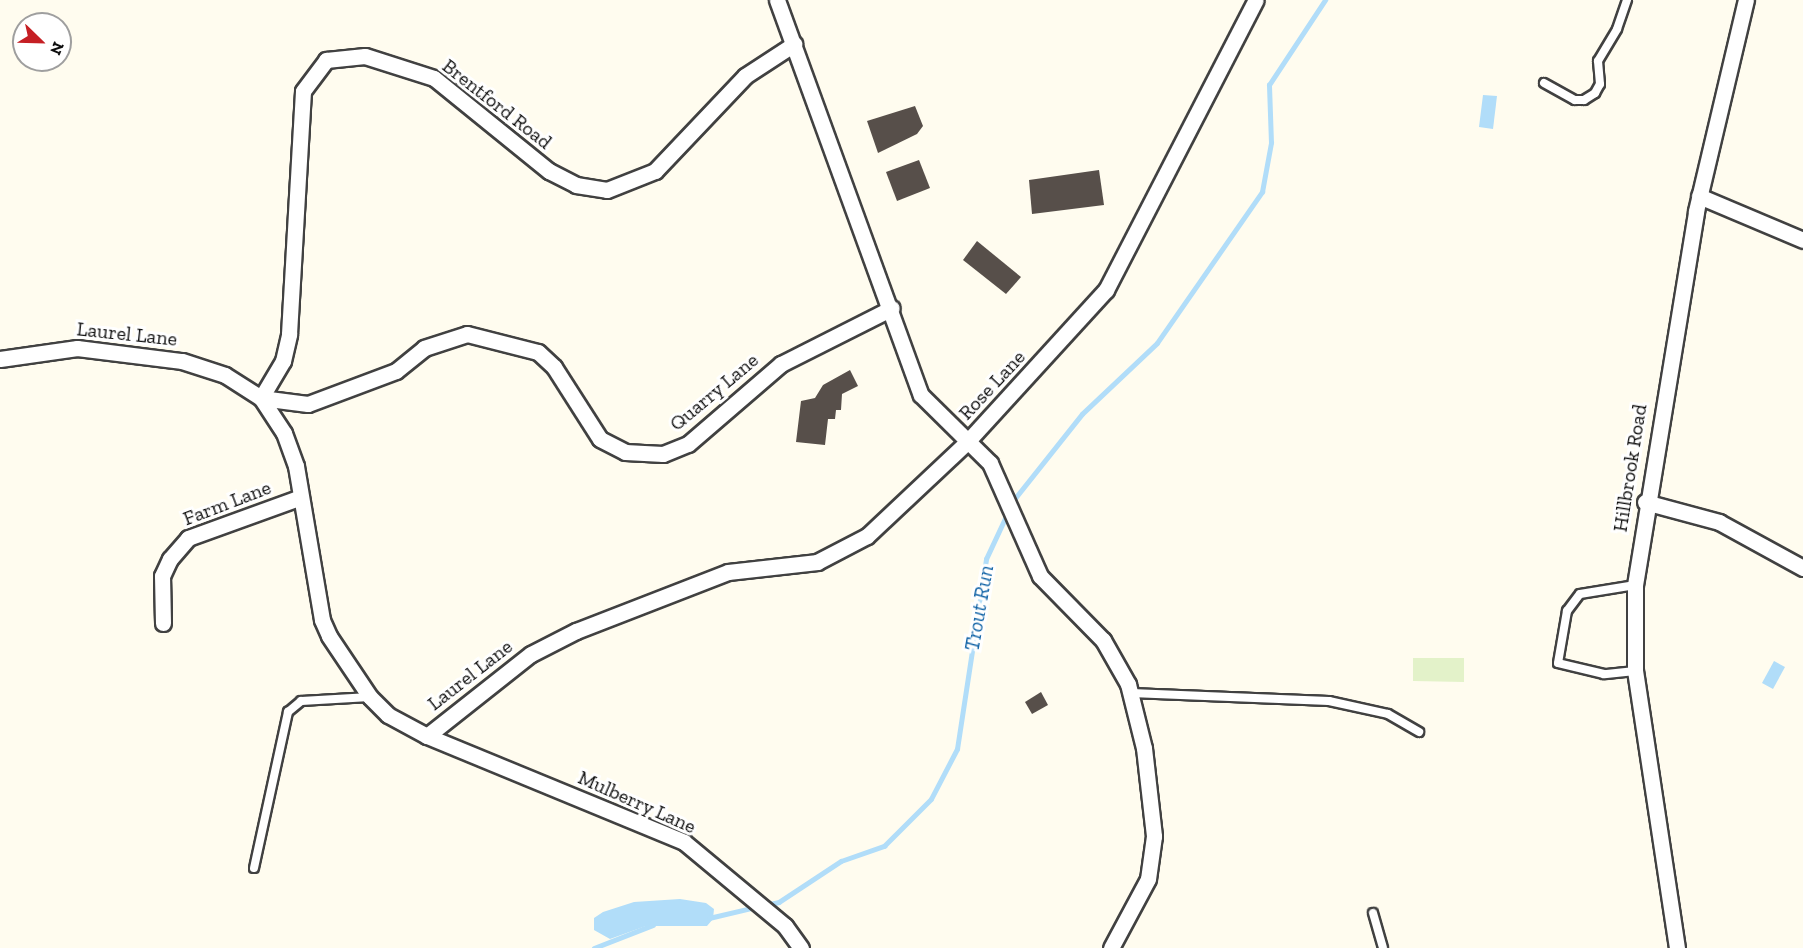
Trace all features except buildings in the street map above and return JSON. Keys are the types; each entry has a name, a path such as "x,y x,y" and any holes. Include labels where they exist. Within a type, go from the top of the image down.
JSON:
{"street":[{"name":"Rose Lane","path":"777,0 892,308 921,395 967,442 1106,290 1256,0"},
{"name":"Hillbrook Road","path":"1677,948 1635,671 1635,585 1646,502 1698,196 1746,0"},
{"name":"Brentford Road","path":"261,398 283,361 289,334 303,91 326,60 365,56 434,78 549,171 576,185 607,190 655,171 745,76 794,44"},
{"path":"1698,196 1803,240"},
{"name":"Quarry Lane","path":"261,398 308,404 396,371 424,348 467,334 538,352 554,367 600,439 625,452 663,454 688,444 781,364 892,308"},
{"name":"Laurel Lane","path":"0,359 77,348 182,361 216,371 261,398 291,449 322,620 341,659 370,697 388,715 427,736 531,654 576,631 728,572 800,567 851,548 967,442"},
{"path":"967,442 990,463 1009,499 1040,576 1103,640 1120,664 1131,693 1144,748 1154,836 1148,879 1112,948"},
{"name":"Farm Lane","path":"163,623 162,576 170,559 189,538 301,497"},
{"path":"1646,502 1719,522 1803,567"},
{"name":"Mulberry Lane","path":"427,736 684,842 771,913 801,948"}],"lane":[{"path":"1544,83 1575,100 1584,100 1595,93 1600,84 1598,61 1617,29 1627,0"},
{"path":"1635,585 1580,594 1567,611 1558,663 1604,674 1635,671"},
{"path":"1131,693 1329,701 1388,714 1419,732"},
{"path":"254,868 288,712 301,701 370,697"},
{"path":"1373,913 1383,948"}],"green space":[{"path":"1413,658 1464,658 1464,682 1413,681"}],"water":[{"path":"1483,95 1497,96 1493,129 1479,127"},
{"path":"1774,661 1785,667 1773,689 1762,683"},
{"path":"680,899 706,903 714,909 713,919 707,926 646,926 610,939 594,930 594,918 603,912 634,902"}],"waterway":[{"name":"Trout Run","path":"1012,502 1082,414 1157,343 1262,192 1271,143 1269,85 1325,0"},
{"name":"Trout Run","path":"765,905 779,902 841,861 884,846 931,799 957,749 986,559 1008,512"},
{"name":"Trout Run","path":"709,918 756,907"},
{"name":"Trout Run","path":"594,948 653,925"}]}
